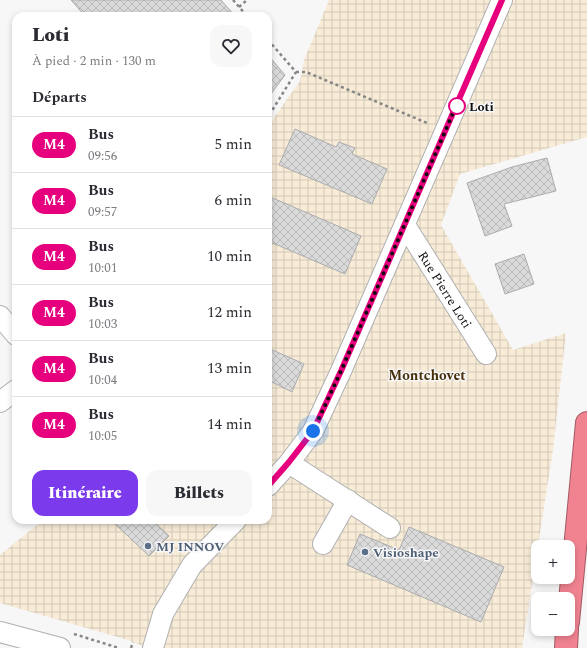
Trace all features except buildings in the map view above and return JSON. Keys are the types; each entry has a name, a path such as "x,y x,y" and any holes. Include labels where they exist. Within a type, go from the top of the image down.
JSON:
{"highway":[{"path":"571,592 587,423"},
{"path":"566,648 567,636"}],"street":[{"path":"272,481 313,431 341,371 502,0"},
{"name":"Rue Pierre Loti","path":"405,225 486,354"},
{"path":"0,316 12,330"},
{"path":"0,402 12,393"},
{"path":"289,462 390,528"},
{"path":"323,544 348,500"},
{"path":"153,648 163,614 192,565 232,524"},
{"path":"0,632 60,648"}],"path":[{"path":"233,0 243,12"},
{"path":"239,7 247,0"},
{"path":"272,45 296,72 306,72 445,131"},
{"path":"272,111 296,72"}],"shaded area":[{"path":"329,0 587,0 587,137 460,174 441,225 513,350 566,333 553,450 539,540 531,540 532,584 522,648 149,648 128,640 0,603 0,555 38,524 272,524 272,120 300,81 304,60"}],"bus line":[{"name":"M4","path":"272,481 313,431 341,371 502,0"}],"place":[{"name":"Loti","path":"457,106"},
{"name":"MJ INNOV","path":"148,546"},
{"name":"Visioshape","path":"365,552"}],"district":[{"name":"Montchovet","path":"427,375"}],"route":[{"path":"313,431 341,371 457,104 457,106"}]}
